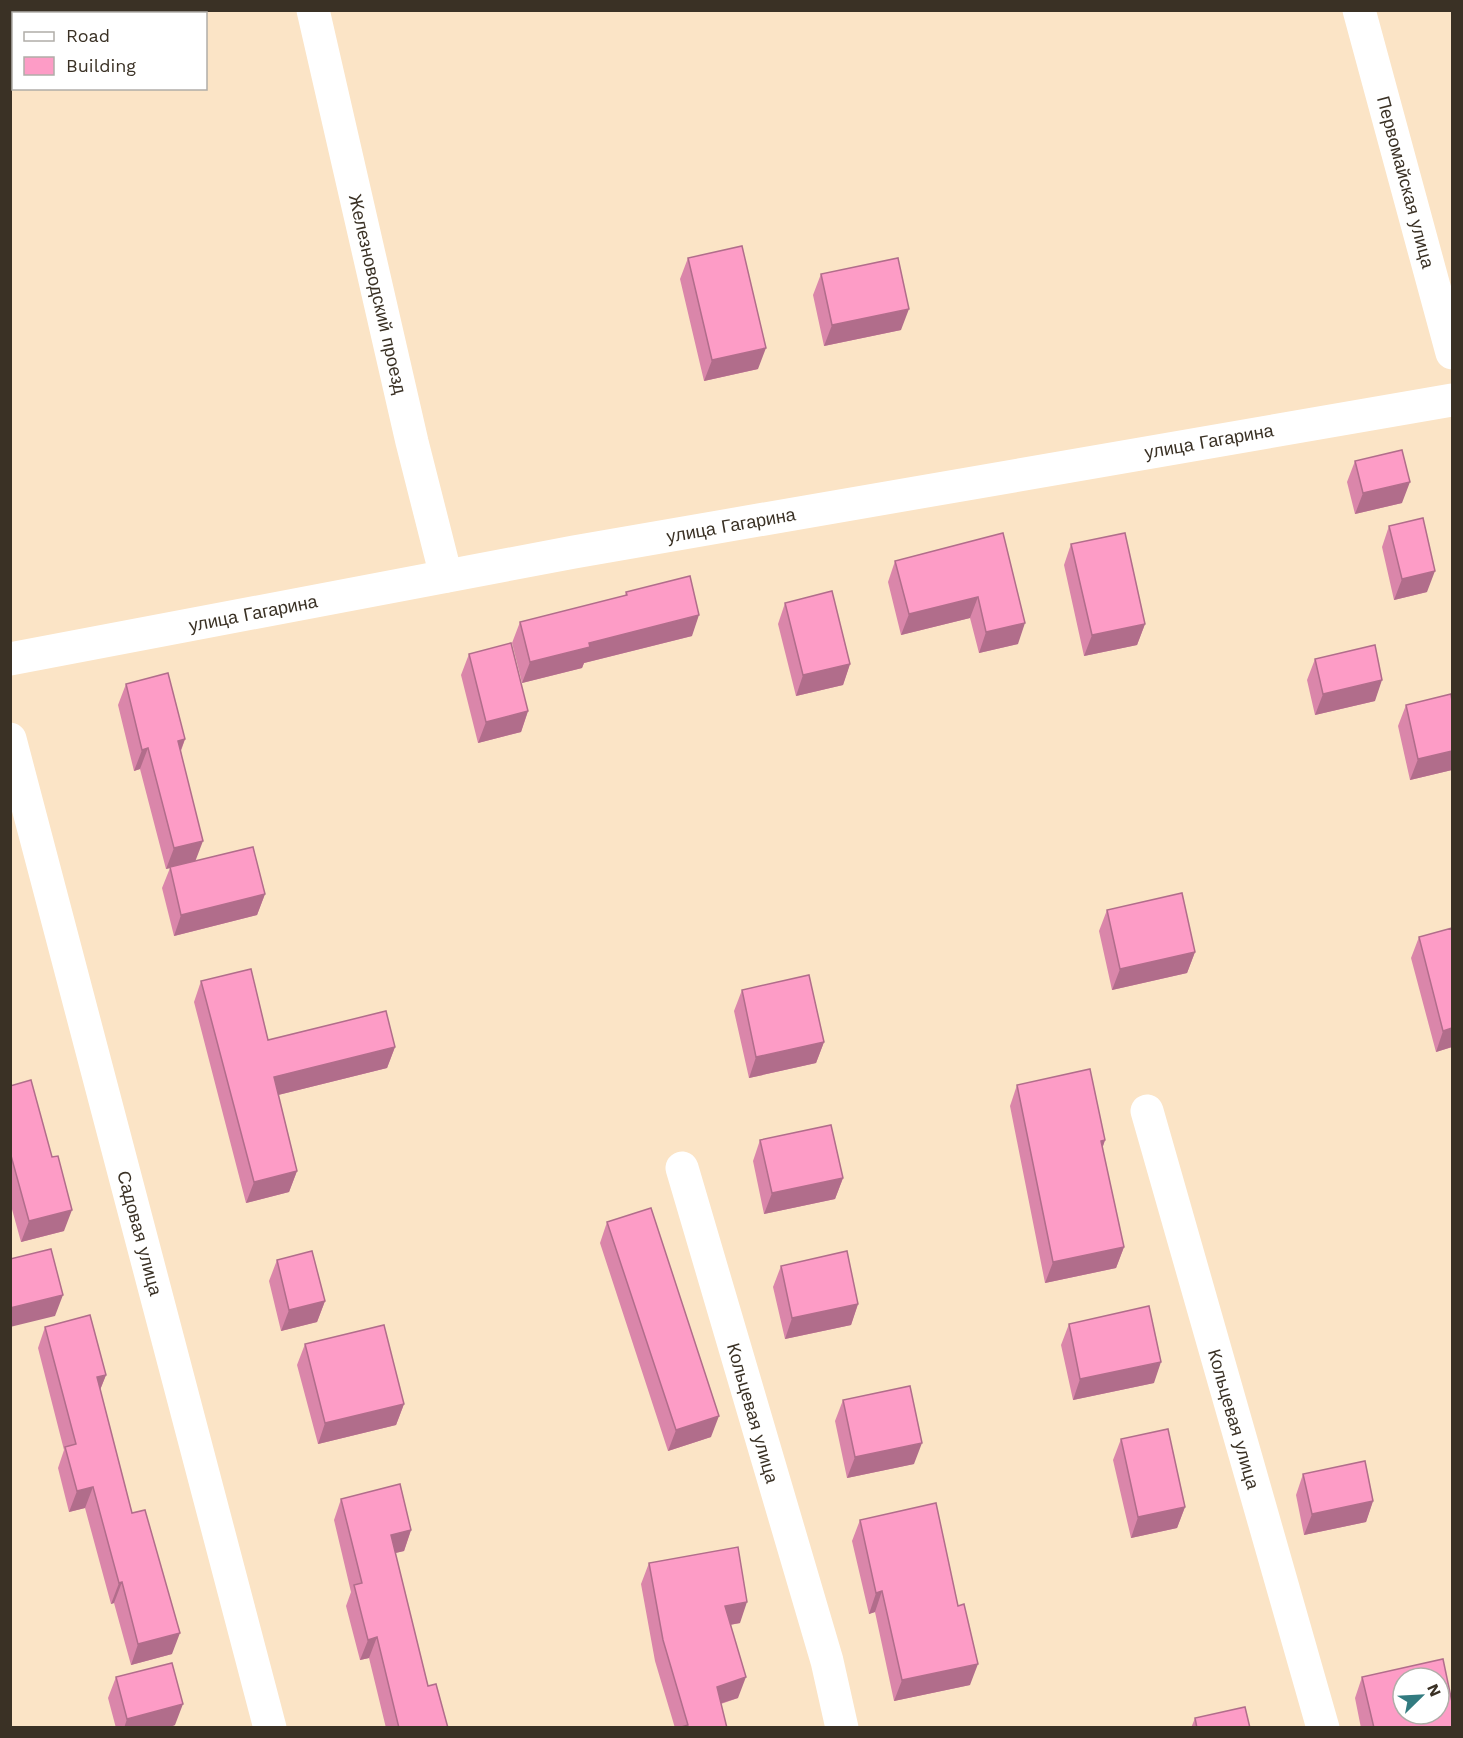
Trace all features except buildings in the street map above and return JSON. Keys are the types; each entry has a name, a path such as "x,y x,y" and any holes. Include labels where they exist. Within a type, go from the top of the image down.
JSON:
{"street":[{"name":"Железноводский проезд","path":"314,10 412,442 446,576"},
{"name":"Первомайская улица","path":"1359,10 1452,353"},
{"name":"улица Гагарина","path":"10,659 446,576 1452,400"},
{"name":"Садовая улица","path":"10,739 270,1728"},
{"name":"Кольцевая улица","path":"1147,1111 1323,1728"},
{"name":"Кольцевая улица","path":"682,1168 827,1661 842,1728"}]}
